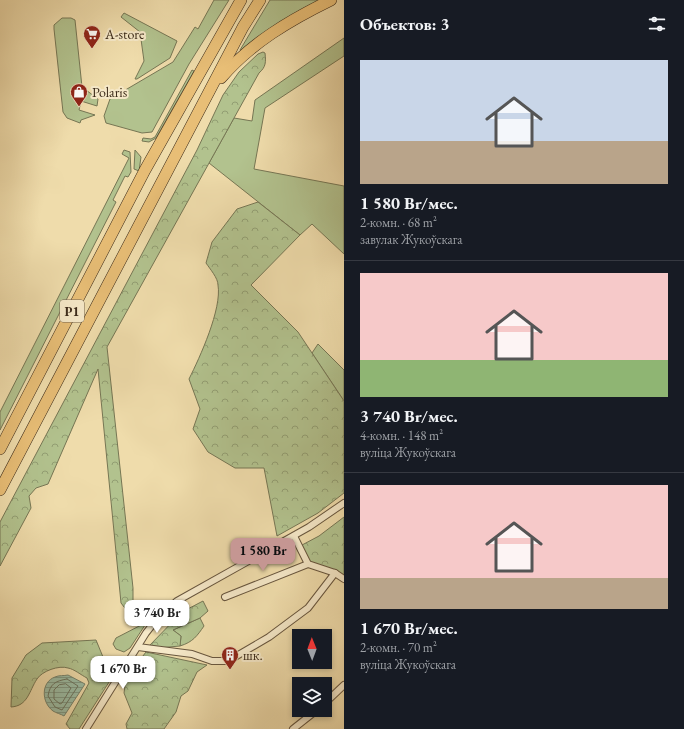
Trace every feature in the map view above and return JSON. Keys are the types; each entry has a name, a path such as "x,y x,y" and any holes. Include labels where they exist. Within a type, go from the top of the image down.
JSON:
{"highway":[{"name":"Р1","path":"0,449 145,170 241,0"},
{"name":"Р1","path":"0,490 209,92 260,0"},
{"path":"209,92 230,68 268,35 331,0"}],"street":[{"path":"86,729 157,619 177,601 294,536 344,503"},
{"path":"294,536 308,564"},
{"path":"225,597 308,564 335,573 344,579"},
{"path":"138,647 192,654 212,661 228,661 270,637 308,608 335,573"},
{"path":"332,696 344,685"},
{"path":"293,729 308,717"}],"green space":[{"path":"214,0 229,0 189,64 152,132 142,133 106,123 104,116 110,99 173,62 195,27 198,29"},
{"path":"270,0 322,0 242,52 240,50"},
{"path":"124,13 177,41 170,58 137,79 135,79 144,61 140,32 121,17"},
{"path":"62,18 71,18 75,20 82,87 98,99 97,106 81,101 79,110 95,115 81,120 80,123 67,118 63,112 54,29 54,25"},
{"path":"344,38 344,56 265,108 254,169 344,186 344,254 312,224 300,235 209,163 234,118 252,121 255,100"},
{"path":"263,52 265,53 264,66 107,347 133,588 133,609 128,612 121,603 98,369 48,484 36,488 29,496 31,508 0,566 0,522 197,150 223,95 239,72 258,54"},
{"path":"192,70 194,71 156,138 149,142 142,141 143,138 151,139 155,137"},
{"path":"124,150 130,152 131,172 128,177 125,176 113,200 116,202 0,430 0,412 129,158 122,154"},
{"path":"135,150 141,157 139,171 134,169"},
{"path":"258,202 300,235 251,285 298,332 344,401 344,493 318,513 277,536 264,468 235,468 208,452 193,429 200,409 189,379 209,333 217,307 218,282 206,263 212,242 237,209"},
{"path":"318,344 344,370 344,401 312,353"},
{"path":"344,517 344,576 309,562 302,545 319,536"},
{"path":"203,601 208,611 200,618 173,630 181,636 180,646 158,648 149,646 182,612"},
{"path":"200,618 204,626 197,636 191,641 180,646 181,636 173,630"},
{"path":"147,622 130,648 124,652 116,649 113,644 116,638"},
{"path":"96,640 111,679 79,729 70,729 66,724 89,683 87,678 64,667 47,671 39,676 25,701 17,706 11,707 12,678 26,655 42,643"},
{"path":"146,652 207,665 197,672 188,691 181,696 176,712 164,729 127,729 126,724 132,713 124,693 126,678"}],"water":[{"path":"68,675 85,684 64,716 53,711 49,707 46,703 44,692 47,683 50,680 57,676"}],"place":[{"name":"А-store","path":"92,49"},
{"name":"Polaris","path":"79,107"},
{"name":"шк.","path":"230,670"}]}
